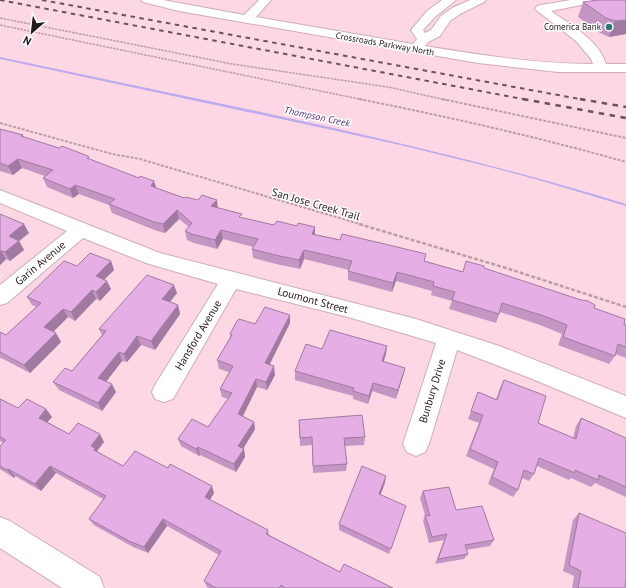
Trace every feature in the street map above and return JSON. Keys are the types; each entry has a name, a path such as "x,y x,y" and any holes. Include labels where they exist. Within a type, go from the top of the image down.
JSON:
{"street":[{"name":"Crossroads Parkway North","path":"147,0 247,19 420,44 530,56 574,59 626,68"},
{"name":"Crossroads Parkway North","path":"196,0 256,10 420,44"},
{"path":"247,19 265,0"},
{"path":"450,0 431,14 417,30 420,44 436,33 445,19 456,11 480,0"},
{"path":"591,0 541,9 582,39 600,64"},
{"name":"Crossroads Parkway North","path":"600,64 626,55"},
{"name":"Loumont Street","path":"0,196 139,254 176,266 333,304 449,338 550,375 626,407"},
{"name":"Garin Avenue","path":"0,297 80,230"},
{"name":"Hansford Avenue","path":"164,392 231,279"},
{"name":"Bunbury Drive","path":"416,444 449,338"},
{"path":"0,531 89,588"}],"path":[{"path":"0,18 232,64 394,88 626,138"},
{"path":"0,25 459,119 563,144 626,162"},
{"name":"San Jose Creek Trail","path":"0,123 112,154 140,159 499,266 626,307"}],"building":[{"path":"598,0 626,0 626,20 615,21 606,18 583,2"},
{"path":"0,129 23,135 21,136 59,148 62,146 89,157 87,158 139,178 140,176 154,181 151,186 184,198 186,197 198,200 202,195 217,200 211,206 242,214 239,217 274,225 277,221 297,226 298,223 315,227 312,234 340,240 342,234 426,254 424,261 463,272 466,261 581,300 588,301 595,305 594,308 625,319 624,325 626,325 626,347 618,344 615,356 563,337 567,325 544,316 502,303 499,314 452,300 455,292 433,286 434,282 397,272 393,283 348,271 352,261 304,250 299,260 275,255 252,249 258,239 221,230 215,240 192,234 185,231 192,223 177,210 163,224 154,222 109,204 115,199 75,185 70,189 43,178 53,170 18,159 8,166 0,163"},
{"path":"0,214 24,224 9,236 19,241 5,252 0,252"},
{"path":"90,253 111,261 96,276 107,281 96,292 92,290 71,312 63,309 44,327 56,333 24,365 0,352 0,332 6,335 41,303 27,297 64,261 77,266"},
{"path":"147,275 174,285 162,299 178,305 151,341 137,336 124,354 119,352 98,378 112,384 98,403 53,382 65,368 72,371 106,331 99,329"},
{"path":"265,307 290,315 265,363 274,366 266,382 256,379 238,414 254,422 238,446 244,449 234,464 198,447 196,449 178,439 192,419 208,427 232,393 220,389 233,366 217,360 232,335 230,334 237,321 239,319 255,324"},
{"path":"330,330 387,346 382,361 405,368 398,390 373,383 369,396 353,391 354,388 295,371 306,344 322,349"},
{"path":"504,380 546,396 538,423 576,439 581,418 626,438 626,487 599,475 598,480 575,470 575,473 539,458 534,474 524,470 518,490 492,477 498,462 470,449 483,415 471,411 478,392 497,400"},
{"path":"0,399 18,408 27,399 46,409 39,418 69,434 78,423 100,434 91,446 95,448 94,450 123,466 135,451 168,468 170,464 212,486 205,497 268,530 266,534 340,572 344,564 393,588 285,588 281,585 279,588 216,588 204,581 221,551 163,519 144,547 129,541 89,519 106,496 50,466 35,484 0,466 0,446 6,440 0,437"},
{"path":"362,415 365,437 344,438 347,464 313,466 312,437 300,438 299,420"},
{"path":"362,466 386,476 379,494 406,506 391,549 339,524"},
{"path":"449,487 456,510 482,506 494,540 465,545 468,554 438,559 447,534 432,537 425,515 430,516 423,491"},
{"path":"579,513 626,533 625,588 578,588 581,571 569,565"}],"waterway":[{"name":"Thompson Creek","path":"0,58 400,144 536,178 626,205"}],"railway":[{"path":"0,0 528,100"},
{"path":"42,0 585,100"},
{"path":"523,99 626,118"},
{"path":"580,99 626,107"}],"place":[{"name":"Comerica Bank","path":"609,27"}]}
